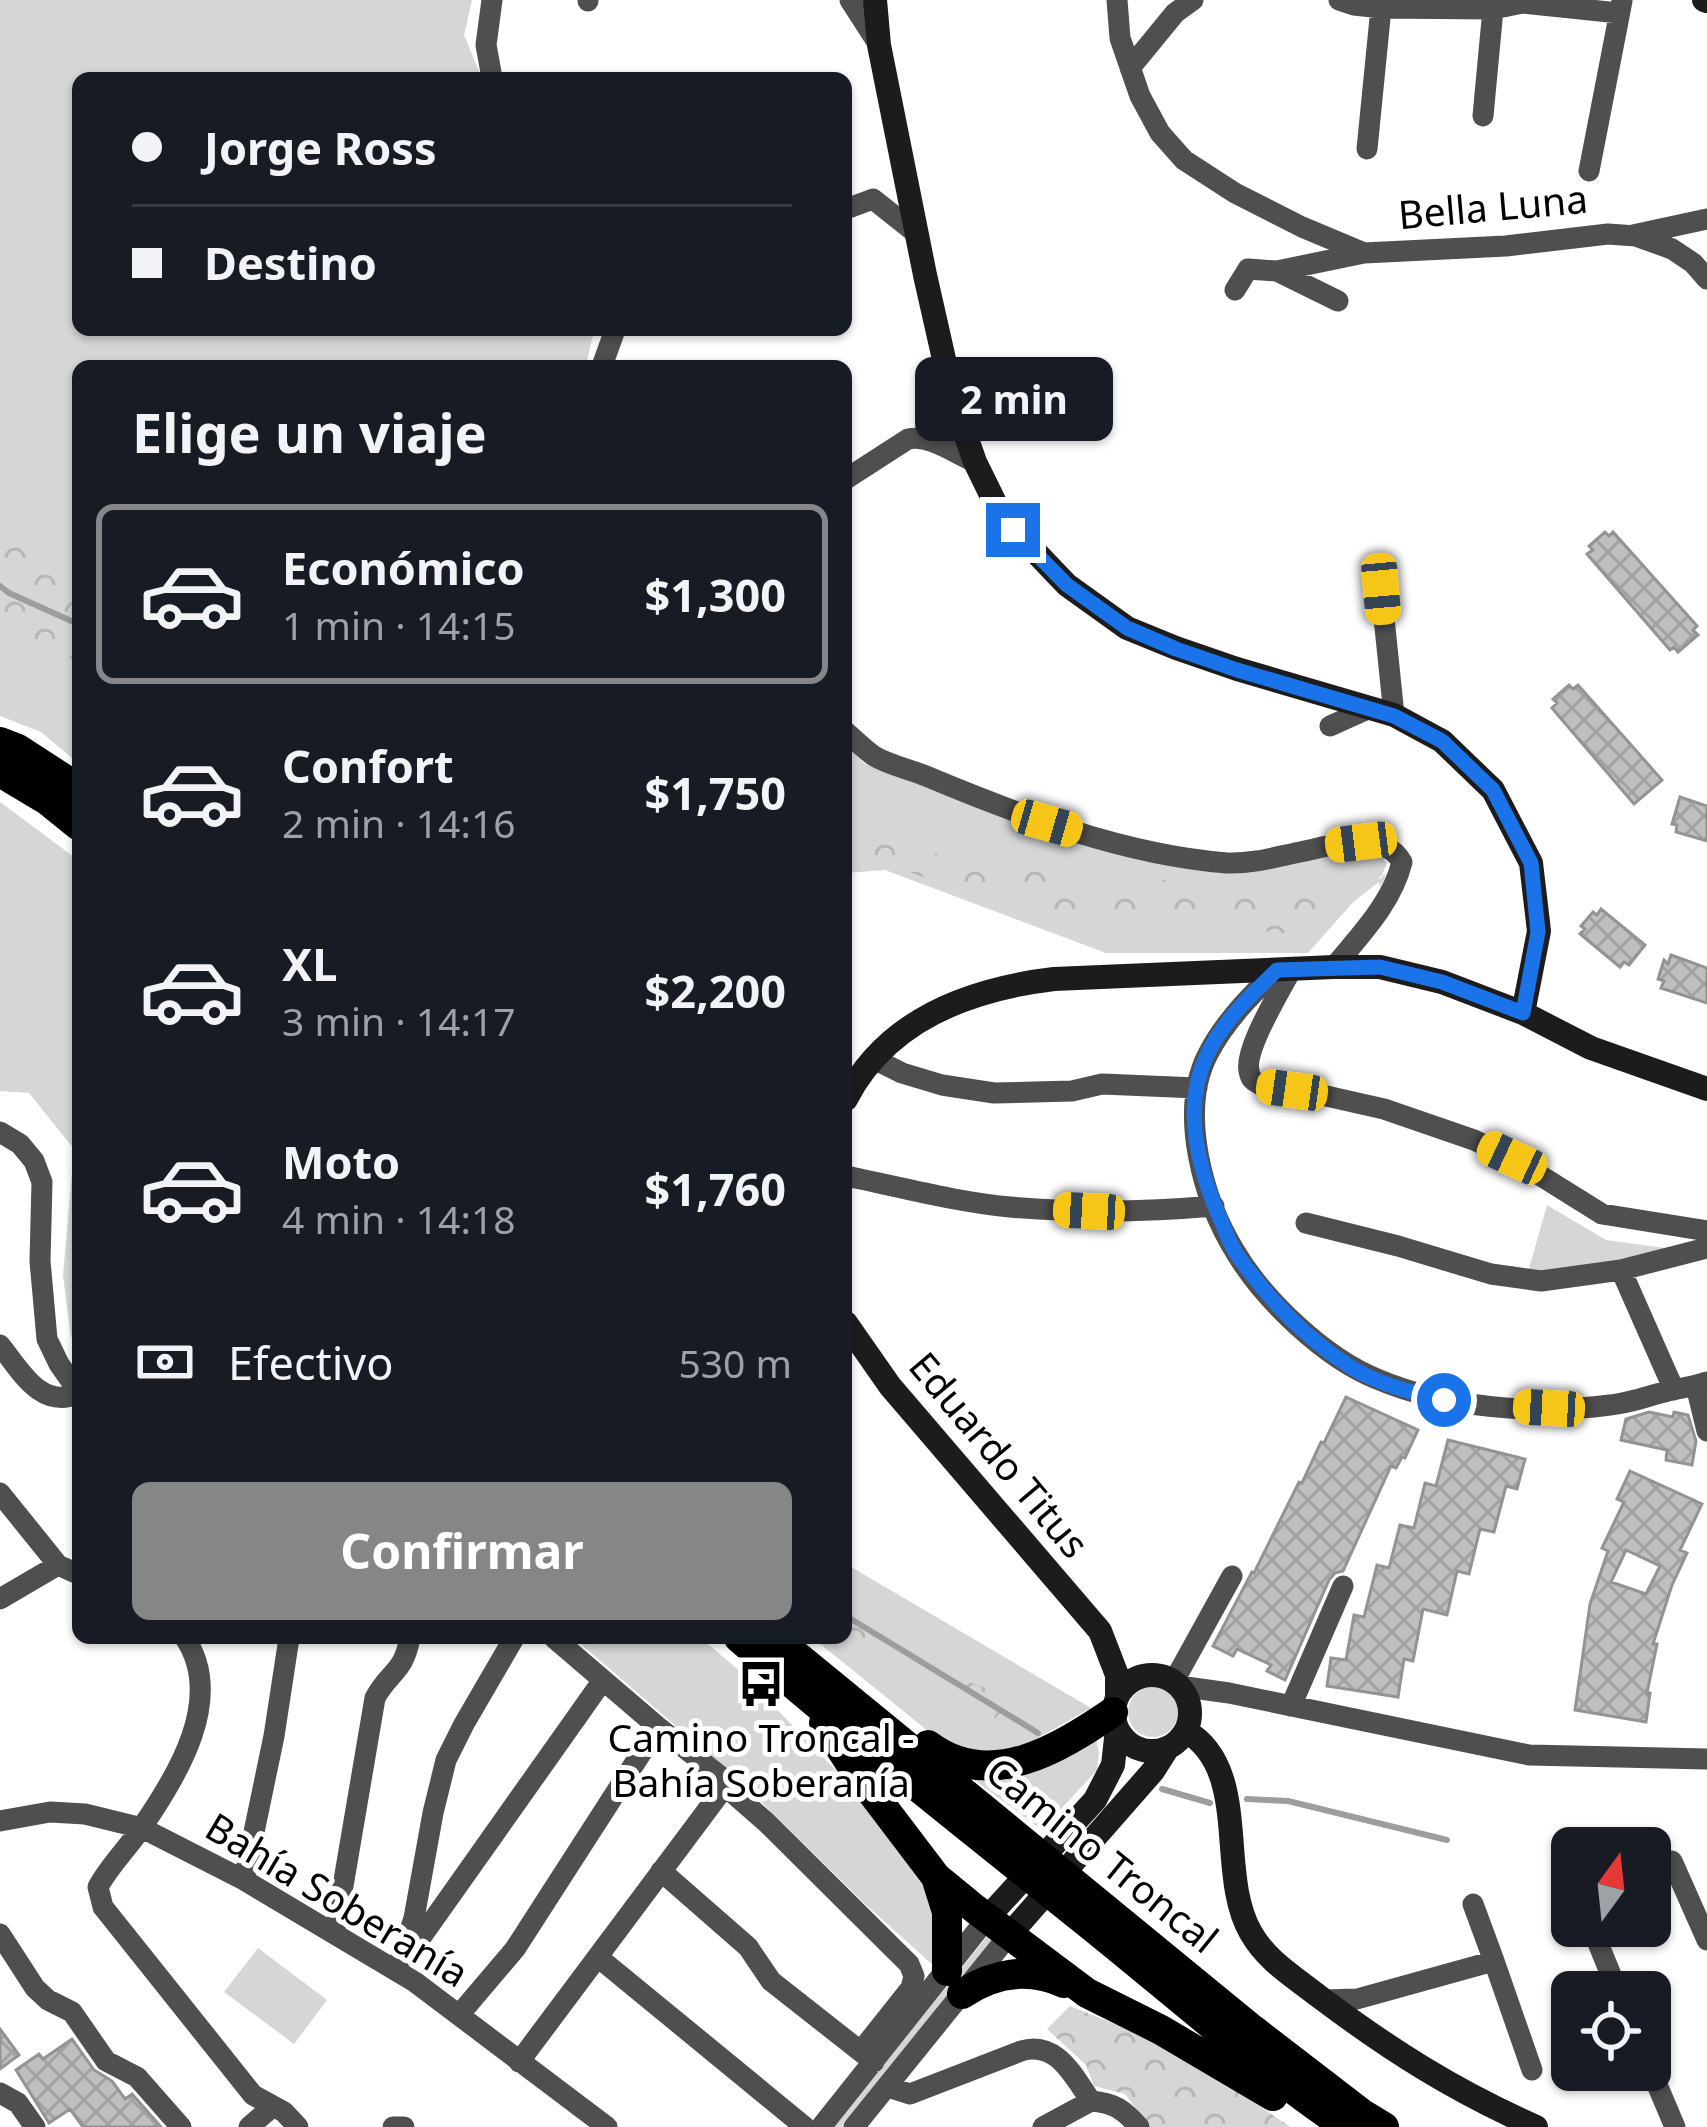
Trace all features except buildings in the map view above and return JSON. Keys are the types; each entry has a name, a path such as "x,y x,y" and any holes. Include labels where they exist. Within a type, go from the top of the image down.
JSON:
{"main road":[{"path":"0,742 72,784"},
{"path":"0,772 72,820"},
{"name":"Camino Troncal","path":"746,1644 1088,1908 1384,2127"},
{"name":"Camino Troncal","path":"786,1644 1018,1853"},
{"path":"789,1644 839,1675 934,1750 971,1766 1016,1763 1068,1743 1116,1713"},
{"path":"791,1683 937,1877 1087,1994"},
{"path":"937,1877 947,1912 954,1983 1028,1973 1057,1979 1160,2030 1331,2127"},
{"name":"Camino Troncal","path":"1088,1908 1282,2081 1346,2127"}],"street":[{"path":"491,72 486,45 493,0"},
{"path":"850,0 879,45"},
{"path":"875,0 879,45 953,400 975,462 1002,517 1067,585 1127,628 1237,670 1382,712 1442,741 1493,790 1531,863 1538,932 1523,1013"},
{"name":"Bella Luna","path":"1118,0 1120,38 1140,95 1160,133 1184,160 1302,227 1364,253 1632,235 1672,249 1694,263 1707,279"},
{"path":"1130,68 1192,0"},
{"path":"1339,0 1381,8 1493,9 1523,3 1620,6 1589,171"},
{"path":"1367,149 1381,8"},
{"path":"1483,116 1493,9"},
{"path":"852,206 873,199 917,234"},
{"path":"1632,235 1707,219"},
{"path":"1235,290 1248,268 1277,271 1364,253"},
{"path":"1277,271 1338,301"},
{"path":"852,475 918,436 975,462"},
{"path":"1381,589 1382,712"},
{"path":"1330,726 1382,712"},
{"path":"852,737 876,758 1047,823 1129,845 1246,863 1333,845 1382,844 1396,851 1402,862 1397,881 1334,967"},
{"path":"852,1086 909,1027 952,1002 1011,984 1175,972 1380,967 1442,982 1523,1013 1591,1048 1707,1089"},
{"path":"1284,970 1240,1006 1207,1055 1193,1125 1214,1205 1235,1252 1285,1313 1352,1368 1444,1400 1549,1408 1611,1405 1692,1386"},
{"path":"1284,970 1252,1048 1247,1067 1253,1080 1384,1108 1474,1140 1602,1214 1707,1231"},
{"path":"874,1059 941,1085 994,1093 1072,1091 1102,1084 1197,1088"},
{"path":"0,1132 20,1144 42,1182 40,1261 47,1339 72,1384"},
{"path":"852,1178 1006,1207 1089,1211 1214,1205"},
{"path":"1306,1223 1505,1276 1541,1281 1622,1270 1707,1248"},
{"path":"1622,1270 1692,1386 1707,1431"},
{"name":"Eduardo Titus","path":"852,1332 890,1386 1100,1631 1175,1687"},
{"path":"0,1345 39,1393 55,1399 72,1395"},
{"path":"0,1493 68,1569 0,1599"},
{"path":"1175,1687 1232,1576"},
{"path":"1291,1706 1343,1586"},
{"name":"Eduardo Titus","path":"1100,1631 1117,1675 1116,1713"},
{"path":"189,1644 202,1682 190,1738 142,1828 98,1887 103,1907 254,2095 284,2112 298,2127"},
{"path":"244,1880 288,1644"},
{"path":"334,1933 375,1698 383,1683 399,1670 409,1644"},
{"path":"398,1971 414,1918 446,1760 511,1644"},
{"path":"561,1644 720,1776 913,1970 911,1988 820,2127"},
{"path":"854,2127 888,2086 954,1983 1095,1800 1112,1765 1116,1713 1127,1684 1141,1676 1175,1687 1228,1693 1529,1754 1707,1759"},
{"path":"398,1971 603,1681"},
{"path":"999,1926 1153,1771 1177,1740 1190,1718 1175,1687"},
{"path":"1116,1713 1125,1741 1138,1749 1153,1752 1177,1740 1202,1740 1212,1754 1230,1815 1234,1888 1252,1935 1271,1960 1411,2063 1536,2127"},
{"path":"459,2015 526,1933 658,1727"},
{"path":"519,2062 726,1785"},
{"name":"Bahía Soberanía","path":"0,1820 50,1812 85,1814 142,1828 244,1880 398,1971 607,2127"},
{"path":"1672,1861 1707,1940"},
{"path":"661,1871 748,1947 771,1982 867,2057"},
{"path":"1473,1904 1532,2070"},
{"path":"0,1934 35,1988 72,2012 106,2061 137,2077 181,2127"},
{"path":"599,1958 806,2127"},
{"path":"1324,2000 1357,1999 1494,1961"},
{"path":"867,2057 954,1983"},
{"path":"888,2086 910,2094 1021,2051 1041,2048 1058,2056 1091,2101"},
{"path":"1660,2091 1675,2127"},
{"path":"0,2093 18,2103 35,2127"},
{"path":"1043,2127 1091,2101 1123,2109 1139,2127"},
{"path":"249,2127 272,2107"},
{"path":"393,2127 404,2127"}],"green space":[{"path":"0,0 472,0 464,35 479,72 72,72 72,336 593,336 587,360 72,360 72,758 41,732 0,716"},
{"path":"0,513 36,543 72,561 72,659 0,622"},
{"path":"852,752 865,764 1048,831 1237,867 1337,850 1379,853 1387,863 1382,875 1308,953 1106,953 885,870 852,873"},
{"path":"0,802 72,856 72,1147 29,1093 0,1091"},
{"path":"852,838 1037,867 1125,894 1171,877 1275,897 1385,875 1381,885 1379,882 1340,912 1281,934 1201,918 1079,926 1019,884 993,894 948,887 897,867 852,870"},
{"path":"72,1172 72,1337 63,1276"},
{"path":"1547,1205 1606,1240 1702,1253 1526,1279"},
{"path":"852,1568 1091,1708 1022,1747 979,1754 944,1744 820,1644 852,1644"},
{"path":"852,1593 949,1675 1011,1701 991,1723 852,1632"},
{"path":"581,1644 708,1644 742,1673 841,1776 936,1901 933,1965 865,1904 743,1784"},
{"path":"1153,1687 1171,1694 1178,1712 1171,1730 1153,1737 1135,1730 1128,1712 1135,1694"},
{"path":"1095,1734 1097,1770 1042,1830 964,1772"},
{"path":"989,1934 994,1938 841,2127 833,2127"},
{"path":"258,1948 327,2000 294,2044 224,1992"},
{"path":"1070,2006 1186,2056 1291,2127 1149,2127 1125,2094 1094,2086 1086,2065 1047,2029"}],"waterway":[{"path":"0,586 72,621"},
{"path":"852,1620 1038,1733"},
{"path":"1162,1789 1210,1803"},
{"path":"1247,1799 1288,1801 1447,1840"}],"place":[{"name":"Camino Troncal - Bahía Soberanía","path":"761,1684"}],"route":[{"path":"1013,530 1082,598 1127,628 1237,670 1394,716 1442,741 1493,790 1531,863 1538,932 1523,1013 1442,982 1380,967 1277,970 1240,1006 1207,1055 1194,1104 1198,1158 1214,1205 1235,1252 1256,1280 1285,1313 1352,1368 1444,1400"}]}
